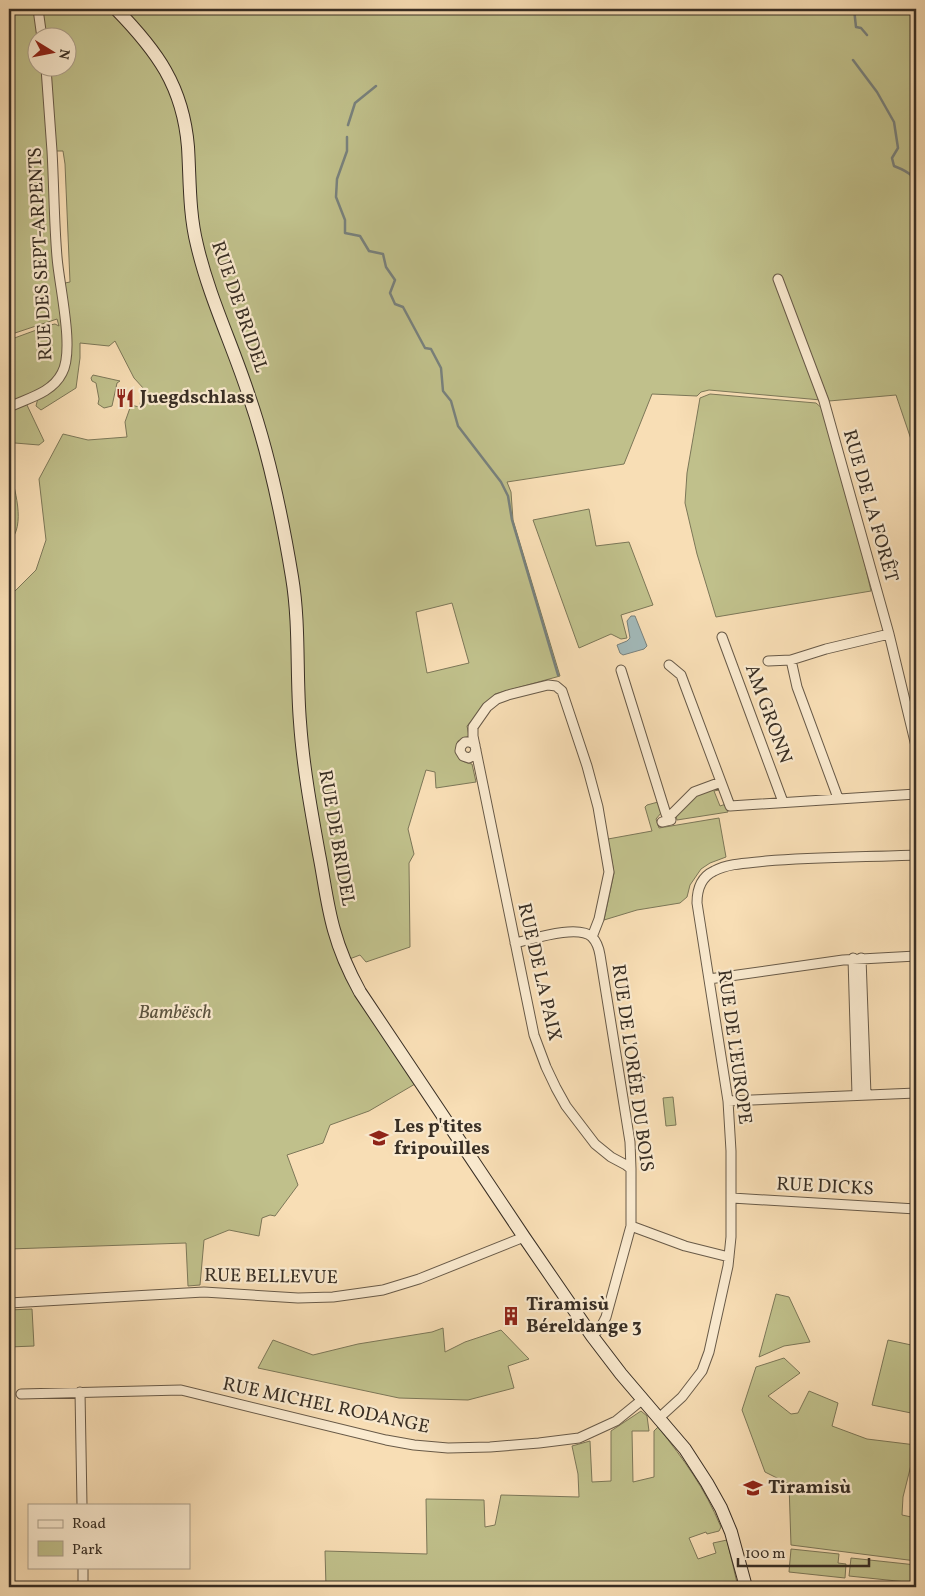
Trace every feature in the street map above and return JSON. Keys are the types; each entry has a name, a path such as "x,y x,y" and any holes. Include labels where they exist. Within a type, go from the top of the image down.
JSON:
{"main road":[{"name":"RUE DE BRIDEL","path":"116,9 149,44 164,66 175,90 188,144 191,211 196,243 250,397 273,483 292,579 296,623 299,720 306,784 333,929 341,954 360,992 592,1336 685,1449 708,1483 721,1508 736,1549 746,1587"}],"street":[{"path":"38,9 41,28"},
{"name":"RUE DES SEPT-ARPENTS","path":"9,407 48,390 62,374 65,367 64,318 57,256 47,78"},
{"name":"RUE DE LA FORÊT","path":"778,279 824,401 889,634 916,746"},
{"path":"768,661 791,660 889,634"},
{"name":"AM GRONN","path":"722,637 783,802"},
{"path":"791,660 797,687 838,798"},
{"path":"668,666 681,675 730,806 916,794"},
{"path":"621,670 666,814 666,820 694,792 721,782"},
{"name":"RUE DE LA PAIX","path":"592,937 599,920 609,872 598,807 588,766 562,691 556,686 548,685 497,699 487,707 473,727 475,748 534,1035 556,1088 566,1106 595,1144 611,1157 631,1169"},
{"name":"RUE DE L'EUROPE","path":"659,1418 682,1397 702,1371 709,1352 729,1257 732,1198 728,1101 697,903 697,891 707,876 714,871 744,863 916,855"},
{"path":"515,943 571,931 582,932 592,937"},
{"name":"RUE DE L'ORÉE DU BOIS","path":"592,937 598,946 600,955 630,1142 631,1169 631,1226 606,1317 601,1327 592,1336"},
{"path":"710,979 857,958 916,956"},
{"path":"857,958 861,1095"},
{"path":"728,1101 916,1093"},
{"name":"RUE DICKS","path":"732,1198 916,1209"},
{"path":"631,1226 685,1246 729,1257"},
{"name":"RUE BELLEVUE","path":"9,1303 204,1292 298,1298 384,1290 419,1279 524,1237"},
{"name":"RUE MICHEL RODANGE","path":"21,1394 181,1390 386,1440 448,1448 490,1447 579,1438 616,1421 643,1400"},
{"path":"80,1392 82,1504"},
{"path":"83,1568 83,1587"}],"green space":[{"name":"Bambësch","path":"9,9 916,9 916,454 896,395 829,401 783,283 821,400 709,390 701,392 697,396 652,394 624,464 507,482 511,492 513,520 560,676 495,694 467,726 469,736 458,741 456,750 458,757 472,764 476,782 436,788 435,772 426,770 408,829 414,854 409,863 410,947 366,962 360,955 339,963 346,978 415,1084 369,1111 330,1125 323,1143 287,1155 298,1185 275,1216 270,1215 262,1218 259,1236 229,1230 204,1240 200,1285 188,1286 186,1243 9,1249 9,597 36,570 46,540 39,479 63,434 88,440 127,437 125,422 131,405 139,407 144,389 134,378 115,341 109,346 80,343 76,388 41,410 36,406 38,398 26,403 44,441 39,445 15,443 9,447 9,340 50,325 55,324 59,326 57,319 9,335","holes":["52,151 63,151 65,164 70,282 60,284","452,603 469,663 427,673 416,612"]},
{"path":"93,375 120,381 117,383 112,406 104,408 98,404 96,383 91,378"},
{"path":"710,394 816,403 824,410 871,591 716,617 697,554 685,503 687,473 700,398"},
{"path":"9,467 18,506 18,517 14,535 9,542"},
{"path":"589,509 596,546 629,542 653,605 621,615 627,638 621,639 611,634 579,648 533,520"},
{"path":"718,787 719,790 714,791 720,806 726,804 728,812 677,820 676,816 696,795"},
{"path":"658,802 661,813 656,819 659,828 719,818 726,857 710,863 701,869 690,885 687,897 680,903 637,910 604,920 614,873 608,839 652,831 645,807"},
{"path":"673,1097 676,1125 666,1126 663,1098"},
{"path":"776,1294 789,1297 810,1342 784,1346 759,1357"},
{"path":"32,1309 34,1346 9,1347 9,1310"},
{"path":"443,1328 445,1352 465,1342 501,1330 529,1359 508,1366 514,1388 468,1400 399,1398 258,1368 273,1340 313,1355 358,1344 432,1332"},
{"path":"888,1340 916,1346 916,1414 872,1405"},
{"path":"784,1358 800,1373 768,1396 791,1414 798,1413 809,1391 838,1403 832,1426 867,1439 916,1445 903,1497 902,1515 916,1518 916,1561 791,1545 789,1484 765,1472 742,1410 756,1367"},
{"path":"641,1411 647,1416 649,1431 632,1431 633,1482 654,1477 654,1431 658,1427 693,1475 708,1499 721,1527 719,1531 707,1534 706,1532 689,1538 698,1559 716,1553 713,1543 727,1540 738,1587 326,1587 325,1551 427,1554 426,1499 484,1500 485,1527 495,1525 501,1495 579,1497 578,1474 572,1446 590,1441 592,1482 611,1481 611,1431"},
{"path":"791,1549 839,1554 838,1563 846,1564 845,1578 789,1572"},
{"path":"851,1558 916,1565 916,1583 849,1576"}],"water":[{"path":"631,616 635,616 647,646 644,649 623,655 620,653 617,645 630,638 627,621"}],"waterway":[{"path":"854,9 856,27 861,28 867,35"},
{"path":"853,60 877,92 894,122 898,148 892,158 894,166 907,172 913,178 916,200"},
{"path":"348,125 355,103 376,86"},
{"path":"347,137 347,151 337,179 336,197 345,220 345,233 360,236 369,251 383,254 386,267 395,280 390,293 395,304 403,307 425,348 431,349 441,368 443,391 451,401 458,426 501,482 508,496 512,520 558,675"}],"place":[{"name":"Juegdschlass","path":"125,398"},
{"name":"Les p'tites fripouilles","path":"379,1138"},
{"name":"Tiramisù Béreldange 3","path":"511,1316"},
{"name":"Tiramisù","path":"753,1488"}]}
